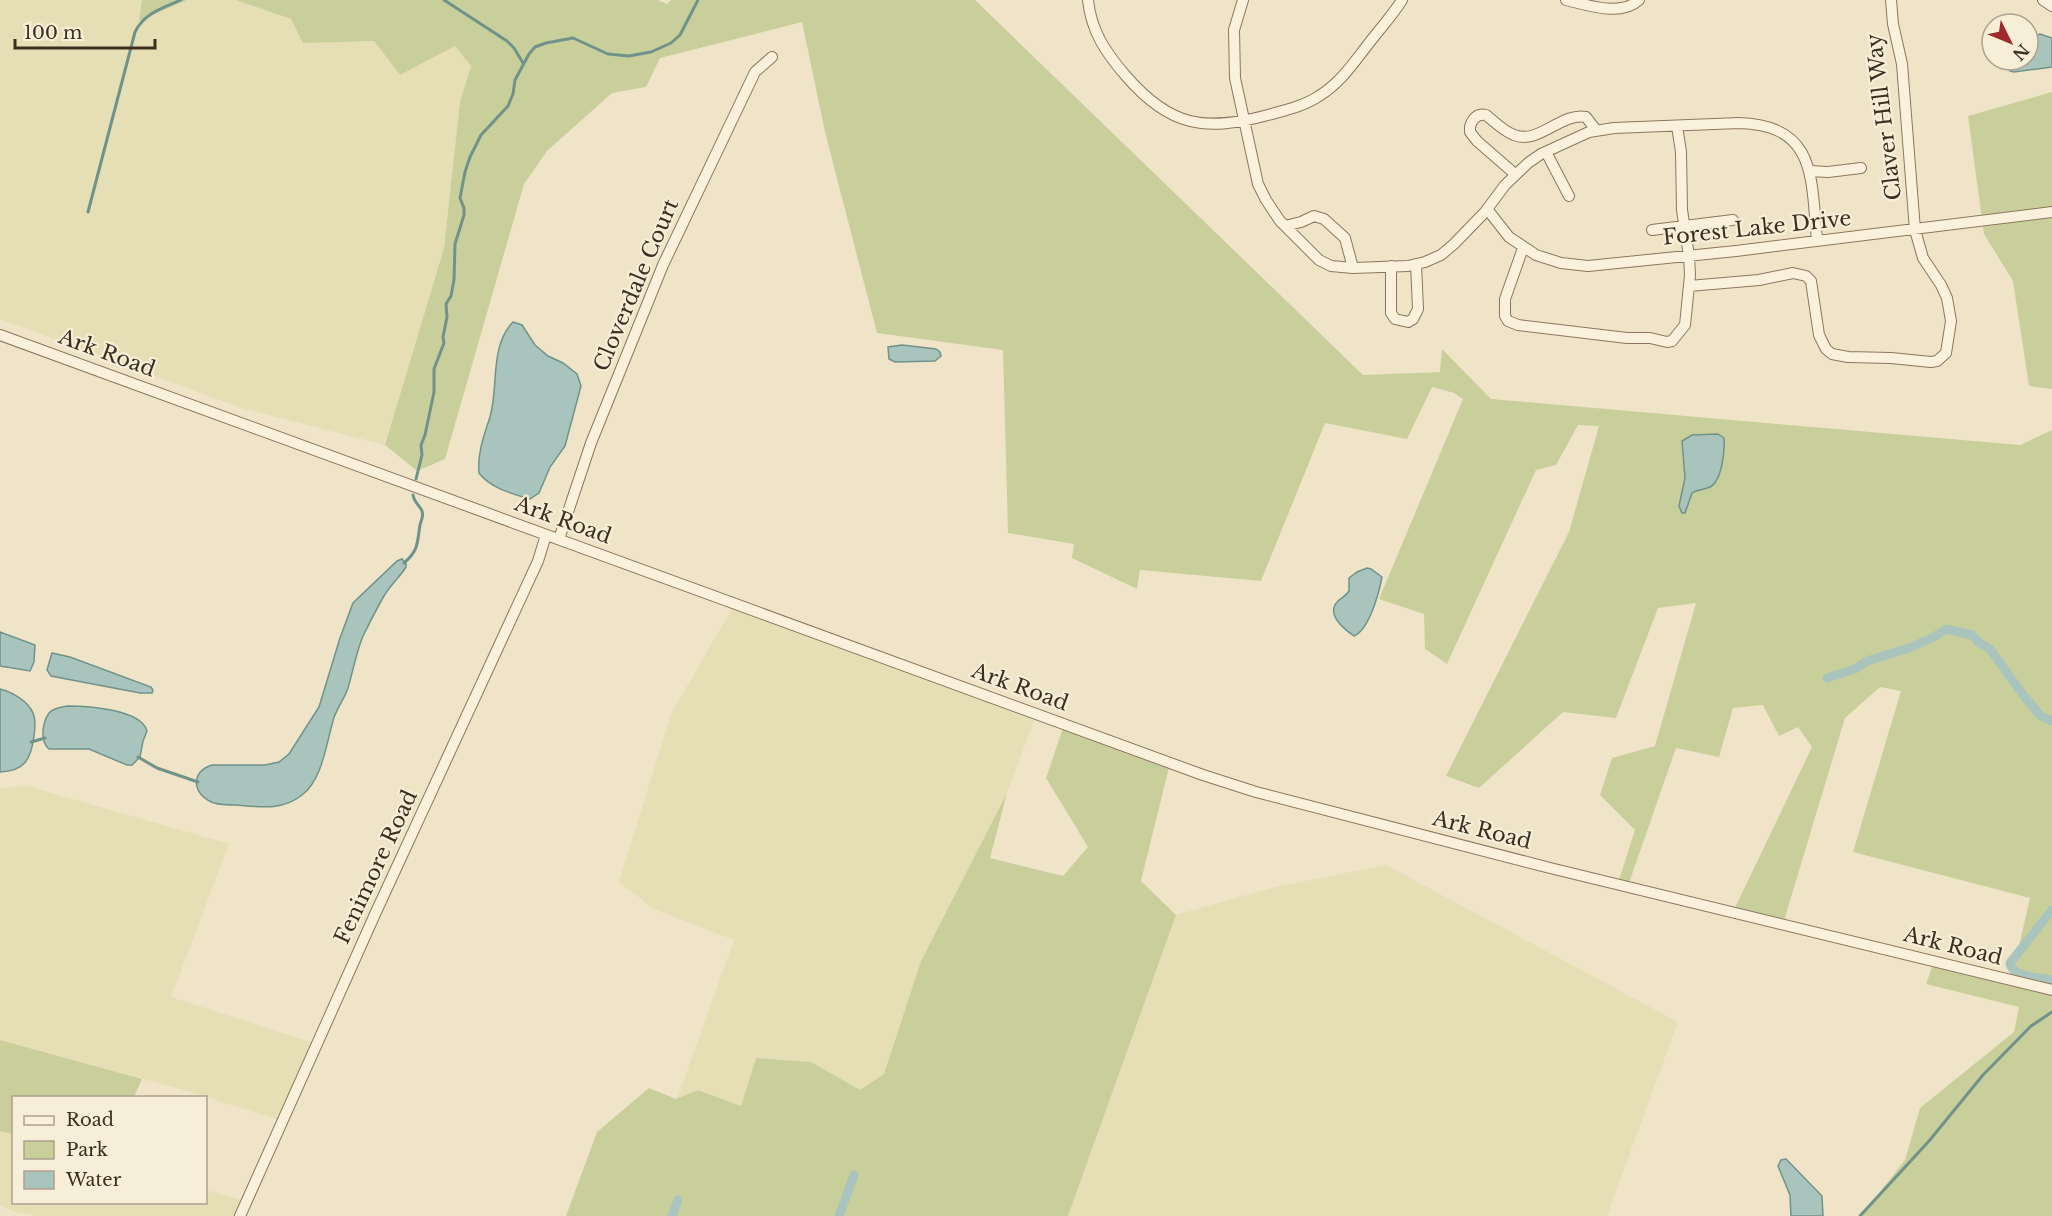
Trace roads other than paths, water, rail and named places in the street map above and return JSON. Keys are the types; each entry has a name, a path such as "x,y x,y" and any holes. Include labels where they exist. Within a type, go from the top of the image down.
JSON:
{"street":[{"path":"1088,0 1091,21 1101,44 1122,71 1154,104 1175,116 1197,123 1227,124 1293,109 1329,90 1358,58 1402,0"},
{"path":"1243,0 1234,30 1235,78 1243,120 1262,192 1270,208 1285,226 1325,263 1338,268 1416,264 1446,251 1487,209 1515,174 1546,152 1581,135 1596,130 1739,123 1769,126 1786,134 1804,156 1809,171 1817,240"},
{"path":"1566,0 1617,9 1628,7 1639,0"},
{"name":"Claver Hill Way","path":"1689,286 1719,285 1800,274 1811,281 1819,335 1826,349 1832,354 1916,362 1937,361 1946,353 1951,313 1945,292 1923,258 1915,230 1902,64 1890,0"},
{"path":"2043,0 2052,6"},
{"name":"Cloverdale Court","path":"559,539 591,443 663,265 755,72 772,57"},
{"path":"1515,174 1473,136 1470,127 1474,118 1482,114 1510,133 1523,137 1537,134 1579,116 1587,117 1596,130"},
{"path":"1523,248 1504,305 1508,321 1518,326 1672,341 1685,325 1689,286 1689,256 1684,226 1681,152 1677,126"},
{"path":"1546,152 1569,196"},
{"path":"1809,171 1828,172 1861,168"},
{"name":"Forest Lake Drive","path":"1487,209 1503,231 1523,248 1548,260 1588,266 1915,230 2052,212"},
{"path":"1285,226 1314,216 1324,219 1345,238 1353,268"},
{"path":"1652,230 1733,220"},
{"path":"1390,266 1391,313 1395,320 1408,322 1413,319 1418,309 1416,264"},
{"name":"Ark Road","path":"0,335 1203,775 1256,792 1550,868 2052,990"},
{"name":"Fenimore Road","path":"240,1216 537,561 546,535"}],"water":[{"path":"2040,34 2052,38 2052,67 2040,69"},
{"path":"513,322 522,325 535,345 548,356 563,363 577,374 581,386 565,446 550,467 539,493 530,499 509,493 489,483 479,473 480,452 493,405 498,355 505,332"},
{"path":"902,345 936,349 941,356 935,361 895,362 889,359 888,347"},
{"path":"1718,434 1724,438 1724,443 1722,465 1717,478 1710,487 1692,493 1685,513 1682,513 1679,506 1685,478 1682,441 1692,435"},
{"path":"402,559 406,567 386,592 363,636 348,688 334,717 319,771 309,788 294,800 279,806 222,805 207,800 196,784 197,778 205,768 212,765 265,765 279,762 289,754 319,707 353,603 397,561"},
{"path":"1367,568 1382,577 1369,619 1354,636 1337,621 1334,611 1338,601 1349,591 1349,578"},
{"path":"0,632 35,645 34,662 30,671 0,666"},
{"path":"52,653 70,657 151,687 152,693 140,693 51,676 47,670"},
{"path":"0,689 24,701 33,713 35,724 29,757 21,766 0,772"},
{"path":"67,706 112,710 135,718 143,724 147,731 140,757 132,765 127,765 89,749 49,749 43,737 47,717 53,710"},
{"path":"1786,1159 1822,1196 1823,1216 1791,1216 1790,1195 1778,1166 1781,1160"}],"waterway":[{"path":"88,212 135,32 143,20 181,0"},
{"path":"444,0 507,41 523,63"},
{"path":"416,479 422,455 421,445 434,392 434,369 444,343 446,304 451,296 454,280 455,244 464,215 460,198 465,172 481,135 508,106 515,80 535,47 573,38 608,54 629,56 651,52 671,43 680,35 698,0"},
{"path":"404,563 415,550 423,517 413,495"},
{"path":"1827,678 1855,669 1867,661 1909,648 1946,629 1972,635 1978,642 1990,649 2041,716 2052,721"},
{"path":"31,742 45,738"},
{"path":"138,757 157,768 198,782"},
{"path":"2052,910 2010,963 2012,968 2021,974 2052,980"},
{"path":"1860,1216 1929,1141 1983,1075 2031,1026 2052,1012"},
{"path":"839,1216 854,1175"},
{"path":"672,1216 678,1200"}]}
